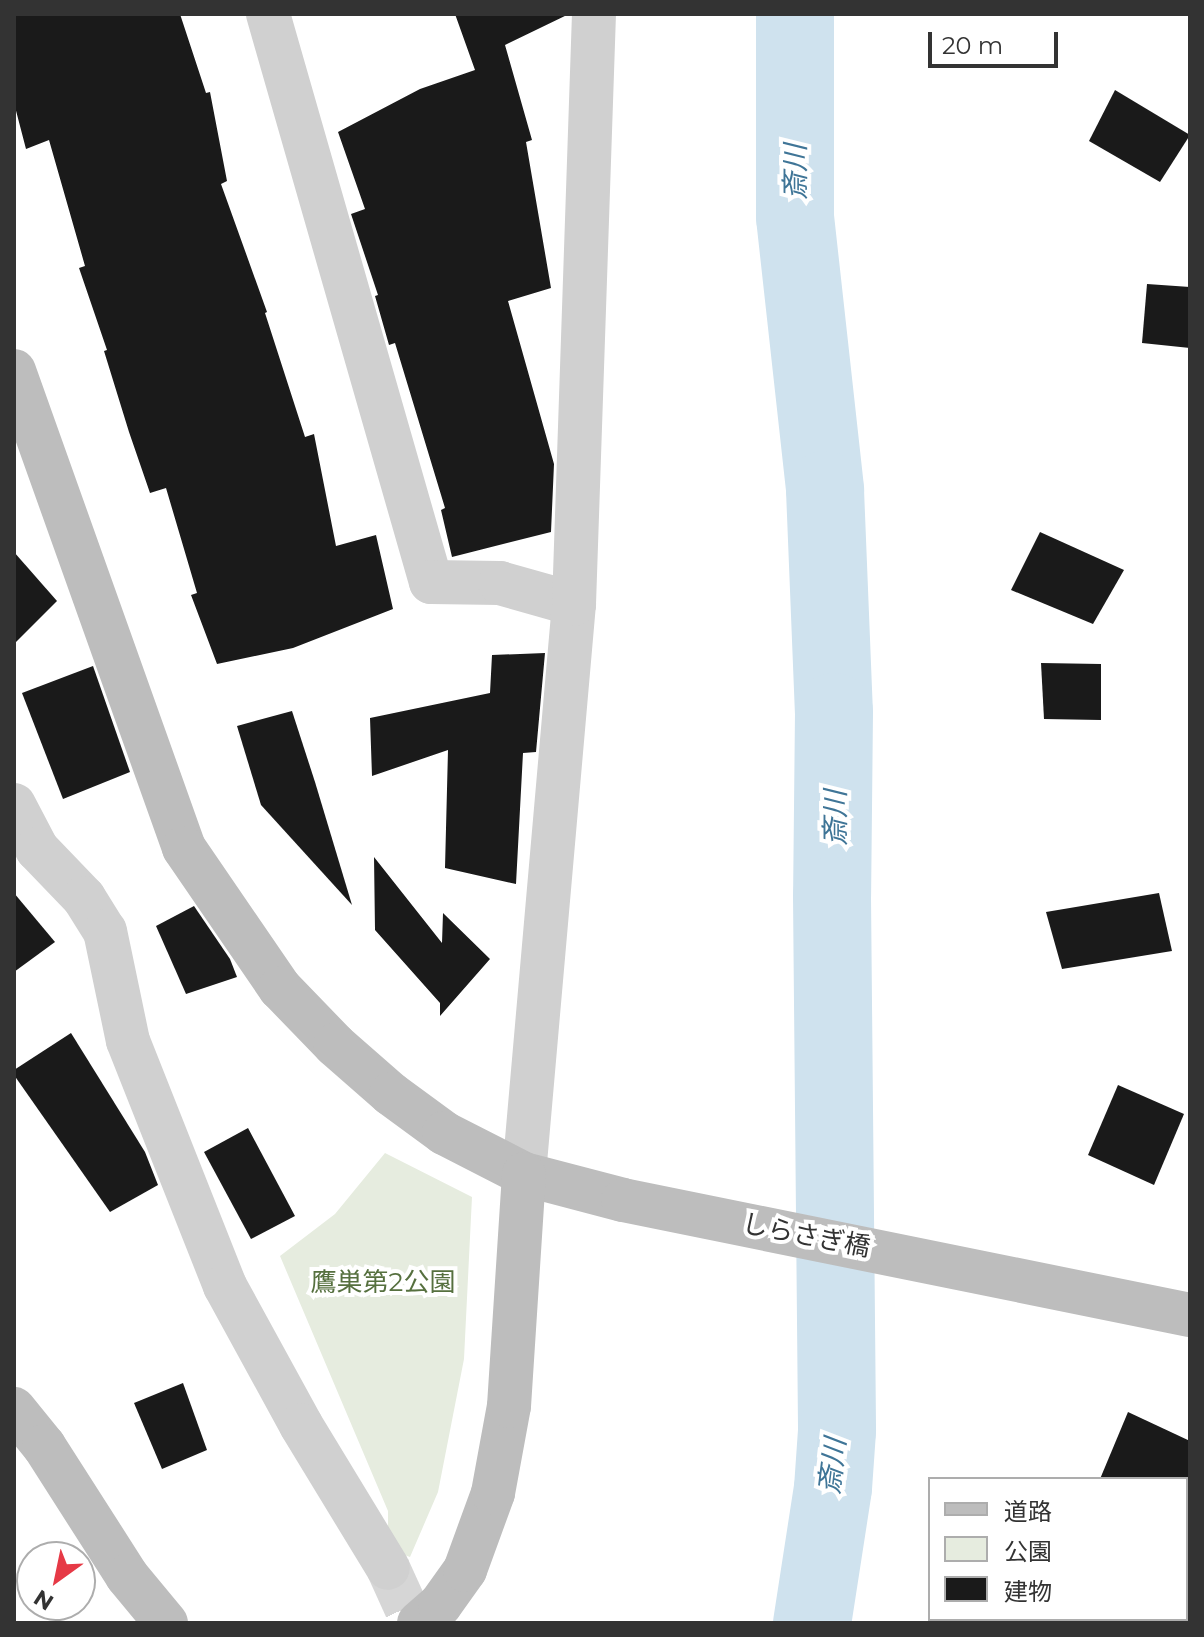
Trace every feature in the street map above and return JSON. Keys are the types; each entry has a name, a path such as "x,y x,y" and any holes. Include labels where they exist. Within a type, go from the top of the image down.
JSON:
{"street":[{"path":"268,14 431,582 500,583 574,604"},
{"path":"419,1623 440,1605 465,1570 493,1493 509,1406 524,1174 574,604 594,14"},
{"name":"しらさぎ橋","path":"14,371 184,848 280,988 335,1045 444,1133 524,1174 623,1200 1190,1315"},
{"path":"14,805 37,849 84,898 105,931 128,1041 225,1286 301,1425 388,1568"},
{"path":"14,1409 44,1446 127,1576 166,1623"}],"green space":[{"name":"鷹巣第2公園","path":"385,1153 472,1197 464,1359 438,1492 410,1557 388,1549 388,1511 280,1256 335,1214"}],"building":[{"path":"14,14 180,14 206,93 210,92 227,181 221,184 267,312 305,437 314,434 336,546 376,535 393,609 293,648 217,664 191,595 197,593 166,488 150,493 129,432 104,351 107,350 79,268 85,266 49,140 26,149 14,103"},
{"path":"455,14 569,14 505,45 532,140 526,142 551,288 508,301 554,464 551,532 452,557 441,510 445,508 395,343 389,345 375,296 378,295 351,214 365,209 338,132 420,89 475,70"},
{"path":"1115,90 1190,135 1160,182 1089,141"},
{"path":"1147,284 1190,287 1190,348 1142,343"},
{"path":"1040,532 1124,570 1093,624 1011,590"},
{"path":"14,552 57,601 14,644"},
{"path":"545,653 536,752 523,753 516,884 445,868 448,750 372,776 370,718 490,693 492,655"},
{"path":"1041,663 1101,664 1101,720 1044,719"},
{"path":"93,666 130,772 63,799 22,693"},
{"path":"292,711 352,905 261,805 237,726"},
{"path":"374,857 442,943 443,913 490,959 440,1016 440,1003 375,930"},
{"path":"14,893 55,942 14,972"},
{"path":"1159,893 1172,951 1062,969 1046,912"},
{"path":"194,906 230,959 237,977 186,994 156,926"},
{"path":"71,1033 145,1152 158,1185 110,1212 14,1075 14,1070"},
{"path":"1118,1085 1184,1114 1154,1185 1088,1155"},
{"path":"248,1128 295,1216 251,1239 204,1152"},
{"path":"183,1383 207,1450 162,1469 134,1403"},
{"path":"1128,1412 1190,1441 1190,1479 1101,1477"}],"waterway":[{"name":"斎川","path":"795,14 795,217 825,490 834,712 832,896 837,1431 833,1488 812,1623"}],"tunnel":[{"path":"388,1568 413,1623"}]}
